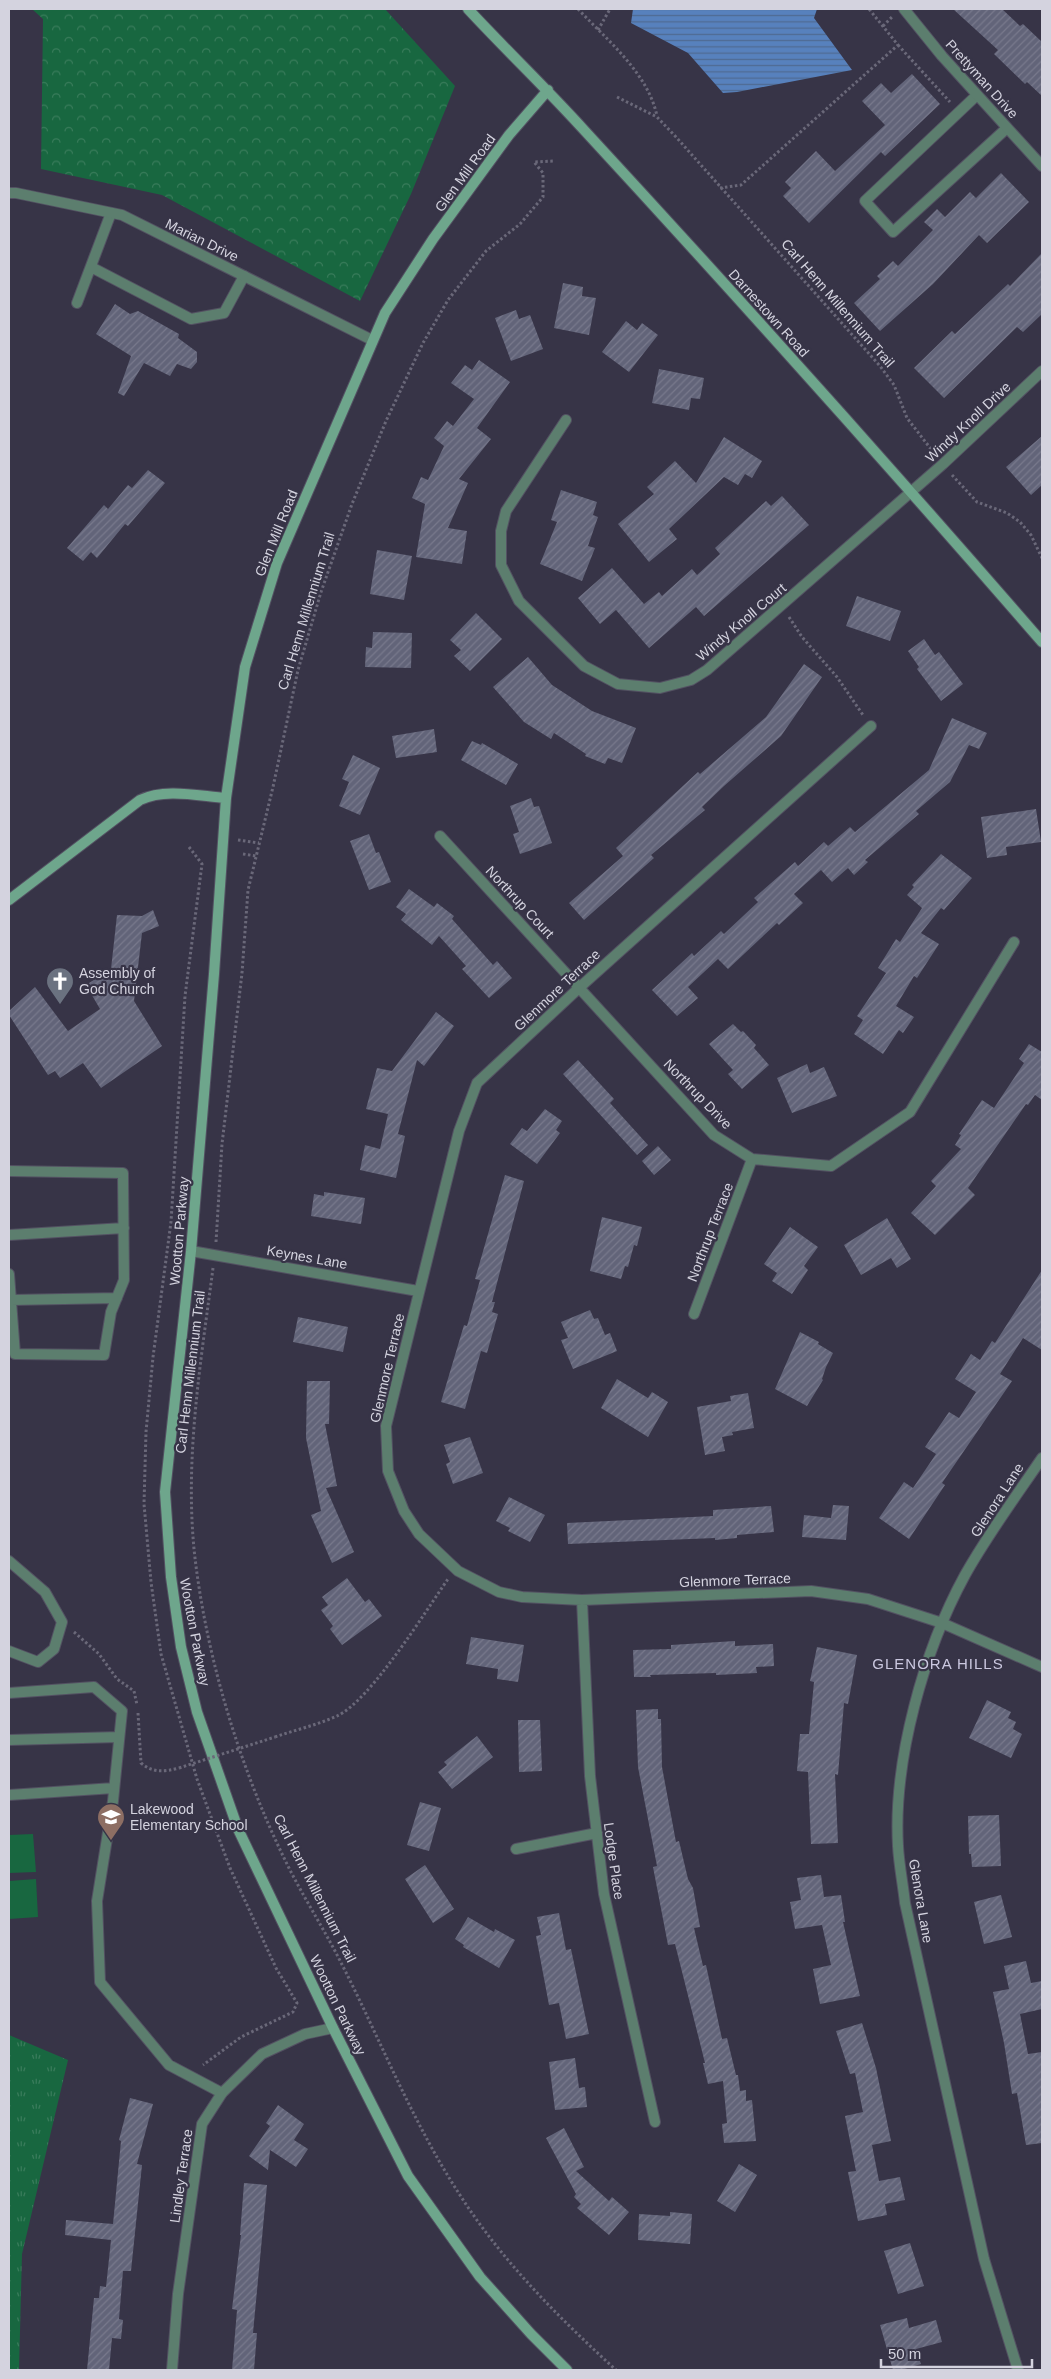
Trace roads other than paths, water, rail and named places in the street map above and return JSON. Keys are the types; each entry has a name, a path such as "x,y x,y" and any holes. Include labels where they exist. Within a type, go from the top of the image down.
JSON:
{"main road":[{"name":"Darnestown Road","path":"468,9 548,90 911,491 1042,642"},
{"name":"Glen Mill Road","path":"226,798 245,667 277,563 372,340 385,313 433,239 509,135 548,90"},
{"path":"9,900 140,800 153,794 167,793 226,798"},
{"name":"Wootton Parkway","path":"226,798 192,1251 165,1492 171,1577 181,1648 197,1712 238,1829 333,2028 408,2176 480,2277 531,2334 567,2370"}],"street":[{"name":"Prettyman Drive","path":"904,9 977,95 1042,166"},
{"path":"977,95 865,201 893,232 1007,128"},
{"name":"Marian Drive","path":"9,193 122,215 372,340"},
{"path":"77,303 111,213"},
{"path":"91,267 191,319 224,313 244,276"},
{"name":"Windy Knoll Drive","path":"911,491 943,464 1042,371"},
{"name":"Windy Knoll Court","path":"566,420 506,511 501,531 500,566 519,601 584,666 618,684 660,688 691,680 707,670 911,491"},
{"name":"Glenmore Terrace","path":"871,726 580,986 477,1083 459,1131 386,1426 388,1471 404,1511 420,1534 455,1568 507,1594 522,1597 582,1600 811,1591 868,1599 942,1624 1042,1667"},
{"name":"Northrup Court","path":"440,836 580,986"},
{"name":"Northrup Drive","path":"580,986 714,1135 752,1159 832,1166 910,1112 1014,942"},
{"name":"Northrup Terrace","path":"694,1314 752,1159"},
{"path":"9,1172 123,1173 124,1280 111,1312 104,1355 15,1354 9,1274"},
{"path":"9,1235 124,1228"},
{"name":"Keynes Lane","path":"192,1251 418,1291"},
{"path":"11,1300 117,1298"},
{"name":"Glenora Lane","path":"1018,2370 984,2259 905,1903 898,1846 900,1794 909,1722 942,1624 965,1575 1042,1458"},
{"path":"9,1561 44,1592 62,1622 54,1648 38,1662 9,1651"},
{"name":"Lodge Place","path":"582,1600 590,1776 604,1894 654,2122"},
{"path":"9,1693 94,1688 122,1711 114,1788 97,1901 100,1982 169,2065 222,2093"},
{"path":"9,1740 119,1737"},
{"path":"9,1795 114,1788"},
{"path":"516,1849 597,1833"},
{"name":"Lindley Terrace","path":"172,2370 178,2294 202,2124 222,2093 262,2054 305,2034 333,2028"}],"water":[{"path":"633,9 817,9 814,18 852,70 723,93 688,53 631,23"}],"place":[{"name":"Assembly of God Church","path":"60,1005"},
{"name":"Lakewood Elementary School","path":"111,1841"}],"district":[{"name":"GLENORA HILLS","path":"938,1664"}]}
